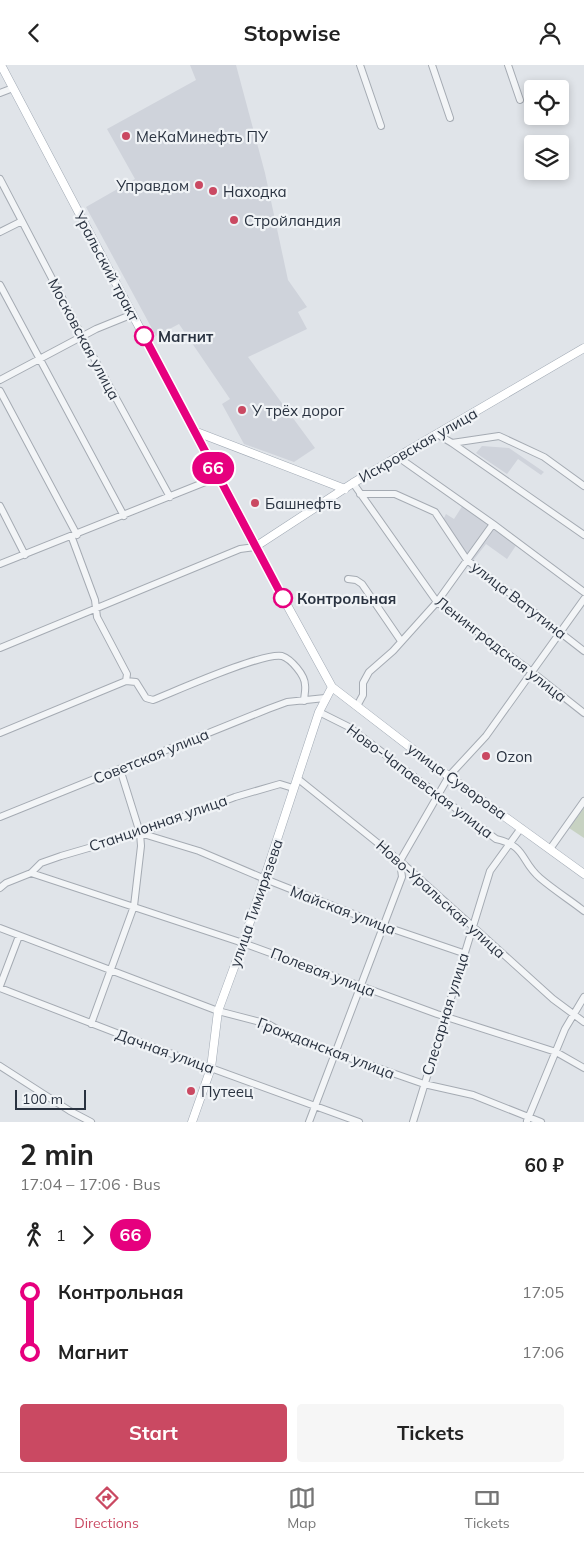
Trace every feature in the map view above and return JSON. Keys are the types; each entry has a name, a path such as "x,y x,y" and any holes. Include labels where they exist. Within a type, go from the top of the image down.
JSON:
{"main road":[{"name":"Уральский тракт","path":"1,65 255,547 332,687"},
{"name":"Искровская улица","path":"255,547 344,489 583,349"},
{"path":"194,431 344,489"},
{"name":"улица Тимирязева","path":"192,1122 210,1068 218,1011 265,879 319,712 332,687"},
{"name":"улица Суворова","path":"332,687 449,776 584,874"}],"street":[{"path":"360,65 381,125"},
{"path":"432,65 450,118"},
{"path":"508,65 520,100"},
{"path":"0,93 13,88"},
{"name":"Московская улица","path":"0,179 82,337 170,497"},
{"path":"0,232 22,221"},
{"path":"0,285 124,516"},
{"path":"0,380 82,337 133,314"},
{"path":"0,391 74,536 95,601 97,617 127,674 126,681"},
{"path":"437,434 584,535"},
{"path":"452,443 499,436 544,457 584,486"},
{"path":"398,457 493,524 584,592"},
{"path":"0,564 218,477"},
{"name":"Ленинградская улица","path":"354,483 437,602 584,713"},
{"name":"улица Ватутина","path":"360,494 395,494 435,512 467,560 584,651"},
{"path":"0,506 25,555"},
{"path":"357,706 363,695 363,683 369,672 437,602 493,524"},
{"path":"0,648 240,549 255,547"},
{"path":"348,579 362,584 401,641"},
{"path":"309,1122 402,877 400,861 449,776 486,736 584,599"},
{"path":"0,733 132,679 146,698 154,700 222,673 265,658 279,656 288,658 303,679 305,684 304,701"},
{"name":"Советская улица","path":"0,817 287,702 326,698"},
{"name":"Ново-Чапаевская улица","path":"319,712 349,727 496,839 511,842 517,847 538,877 584,911"},
{"path":"91,1024 134,906 141,846 140,833 120,769"},
{"name":"Ново-Уральская улица","path":"297,778 400,861 553,999 584,1022"},
{"name":"Станционная улица","path":"0,888 6,883 31,873 41,863 61,856 140,833 235,797 280,784 293,788"},
{"path":"550,849 584,801"},
{"name":"Слесарная улица","path":"413,1122 463,953 490,871 521,828"},
{"name":"Майская улица","path":"140,833 199,851 384,926 463,953"},
{"name":"Полевая улица","path":"31,873 243,943 444,1016 556,1052 584,1067"},
{"name":"Гражданская улица","path":"0,929 218,1011 268,1023 295,1039 336,1054 424,1084 473,1095 527,1120 541,1122"},
{"path":"0,987 20,936"},
{"name":"Дачная улица","path":"0,987 91,1024 358,1122"},
{"path":"527,1120 556,1052 584,997"},
{"path":"0,1066 70,1111 91,1122"}],"shaded area":[{"path":"190,65 236,65 265,173 288,280 307,307 298,312 307,329 248,357 315,448 294,462 244,444 222,404 230,399 179,324 156,336 86,207 135,179 107,129 196,80"},
{"path":"482,446 509,448 544,472 541,475 518,459 507,474 476,453"},
{"path":"463,505 517,544 507,559 486,544 472,562 443,520 446,514 454,519"}],"green space":[{"path":"584,808 584,838 569,828"}],"bus line":[{"name":"66","path":"144,336 283,598"}],"place":[{"name":"МеКаМинефть ПУ","path":"126,136"},
{"name":"Управдом","path":"199,185"},
{"name":"Находка","path":"213,191"},
{"name":"Стройландия","path":"234,220"},
{"name":"Магнит","path":"144,336"},
{"name":"У трёх дорог","path":"242,410"},
{"name":"Башнефть","path":"255,503"},
{"name":"Контрольная","path":"283,598"},
{"name":"Ozon","path":"486,756"},
{"name":"Путеец","path":"191,1091"}]}
